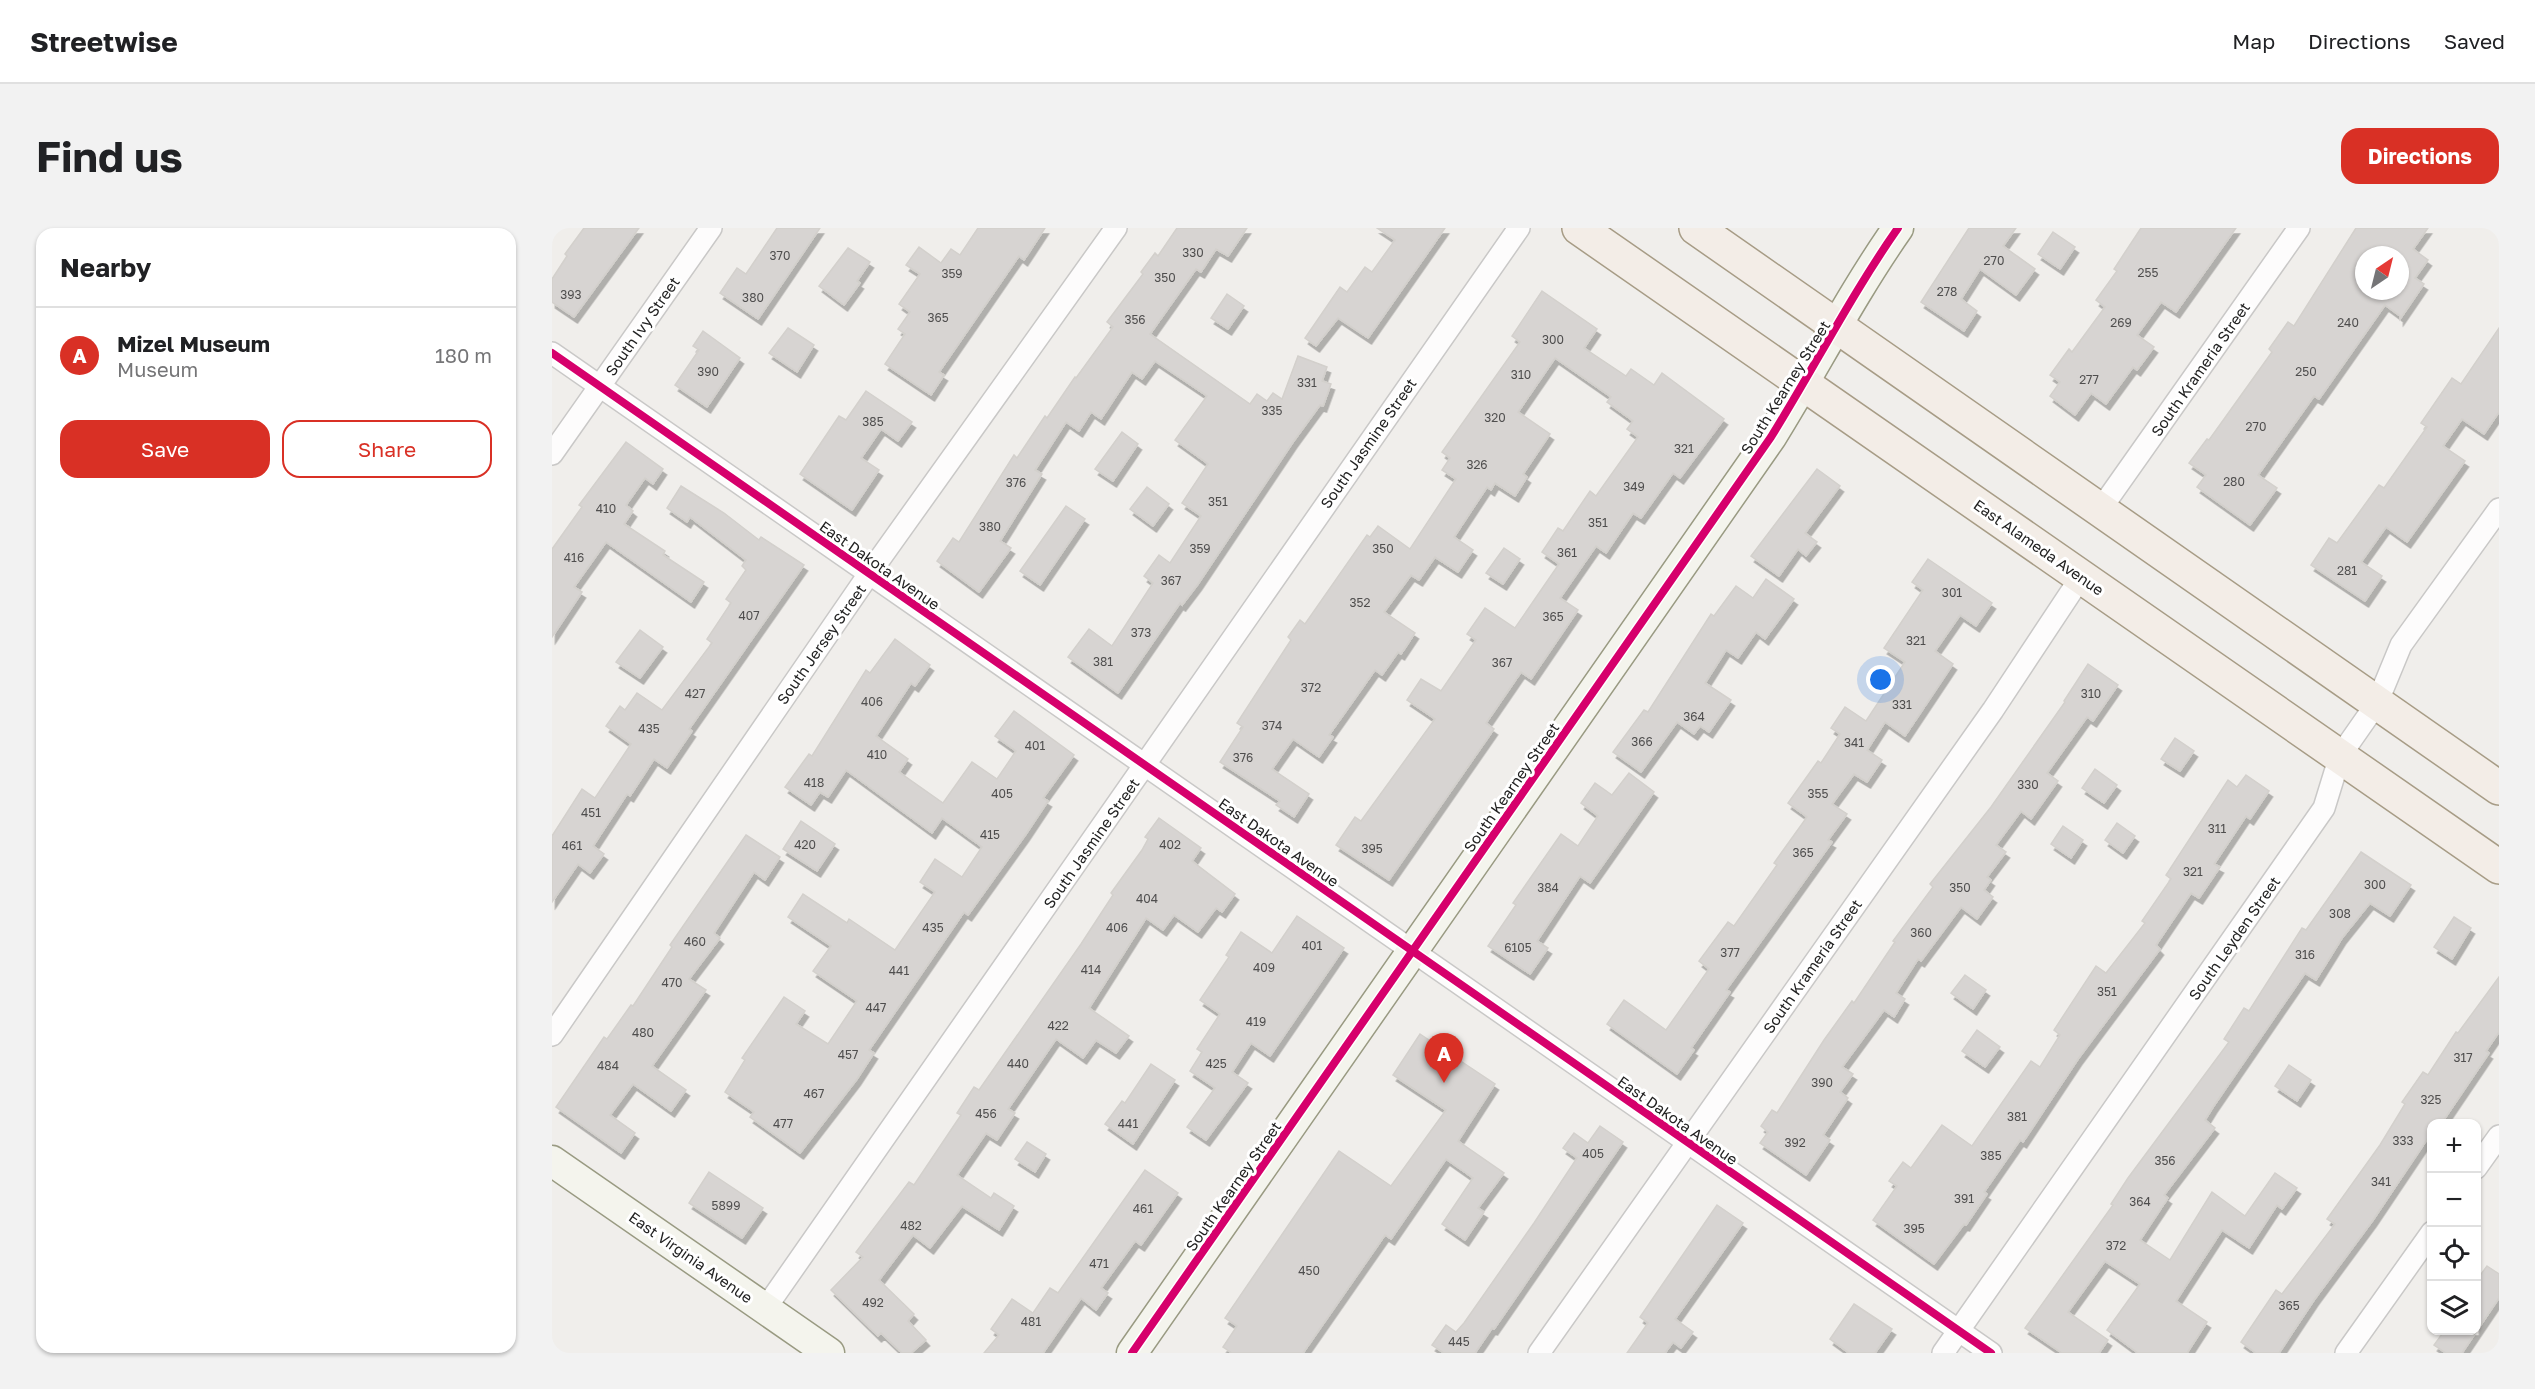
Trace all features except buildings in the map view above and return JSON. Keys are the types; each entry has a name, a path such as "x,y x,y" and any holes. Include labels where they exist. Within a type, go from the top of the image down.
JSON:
{"main road":[{"name":"East Alameda Avenue","path":"1579,228 2499,867"},
{"path":"1696,228 2499,788"}],"street":[{"name":"South Ivy Street","path":"552,454 711,228"},
{"name":"South Jersey Street","path":"552,1035 869,574 1116,228"},
{"name":"South Jasmine Street","path":"765,1309 1519,228"},
{"name":"South Kearney Street","path":"1132,1353 1765,447 1838,327 1866,273 1898,228"},
{"name":"South Krameria Street","path":"2100,510 2299,228"},
{"name":"East Dakota Avenue","path":"552,353 1991,1353"},
{"name":"South Leyden Street","path":"1943,1353 2324,808 2340,756 2377,703 2401,645 2499,509"},
{"name":"South Krameria Street","path":"1539,1353 1993,710 2080,577"},
{"path":"2481,1161 2499,1136"},
{"name":"East Virginia Avenue","path":"552,1161 830,1353"},
{"path":"2346,1353 2427,1239"}],"cycle path":[{"path":"1132,1353 1771,437 1864,279 1898,228"},
{"path":"552,353 1991,1353"}],"place":[{"name":"Mizel Museum","path":"1444,1083"}]}
